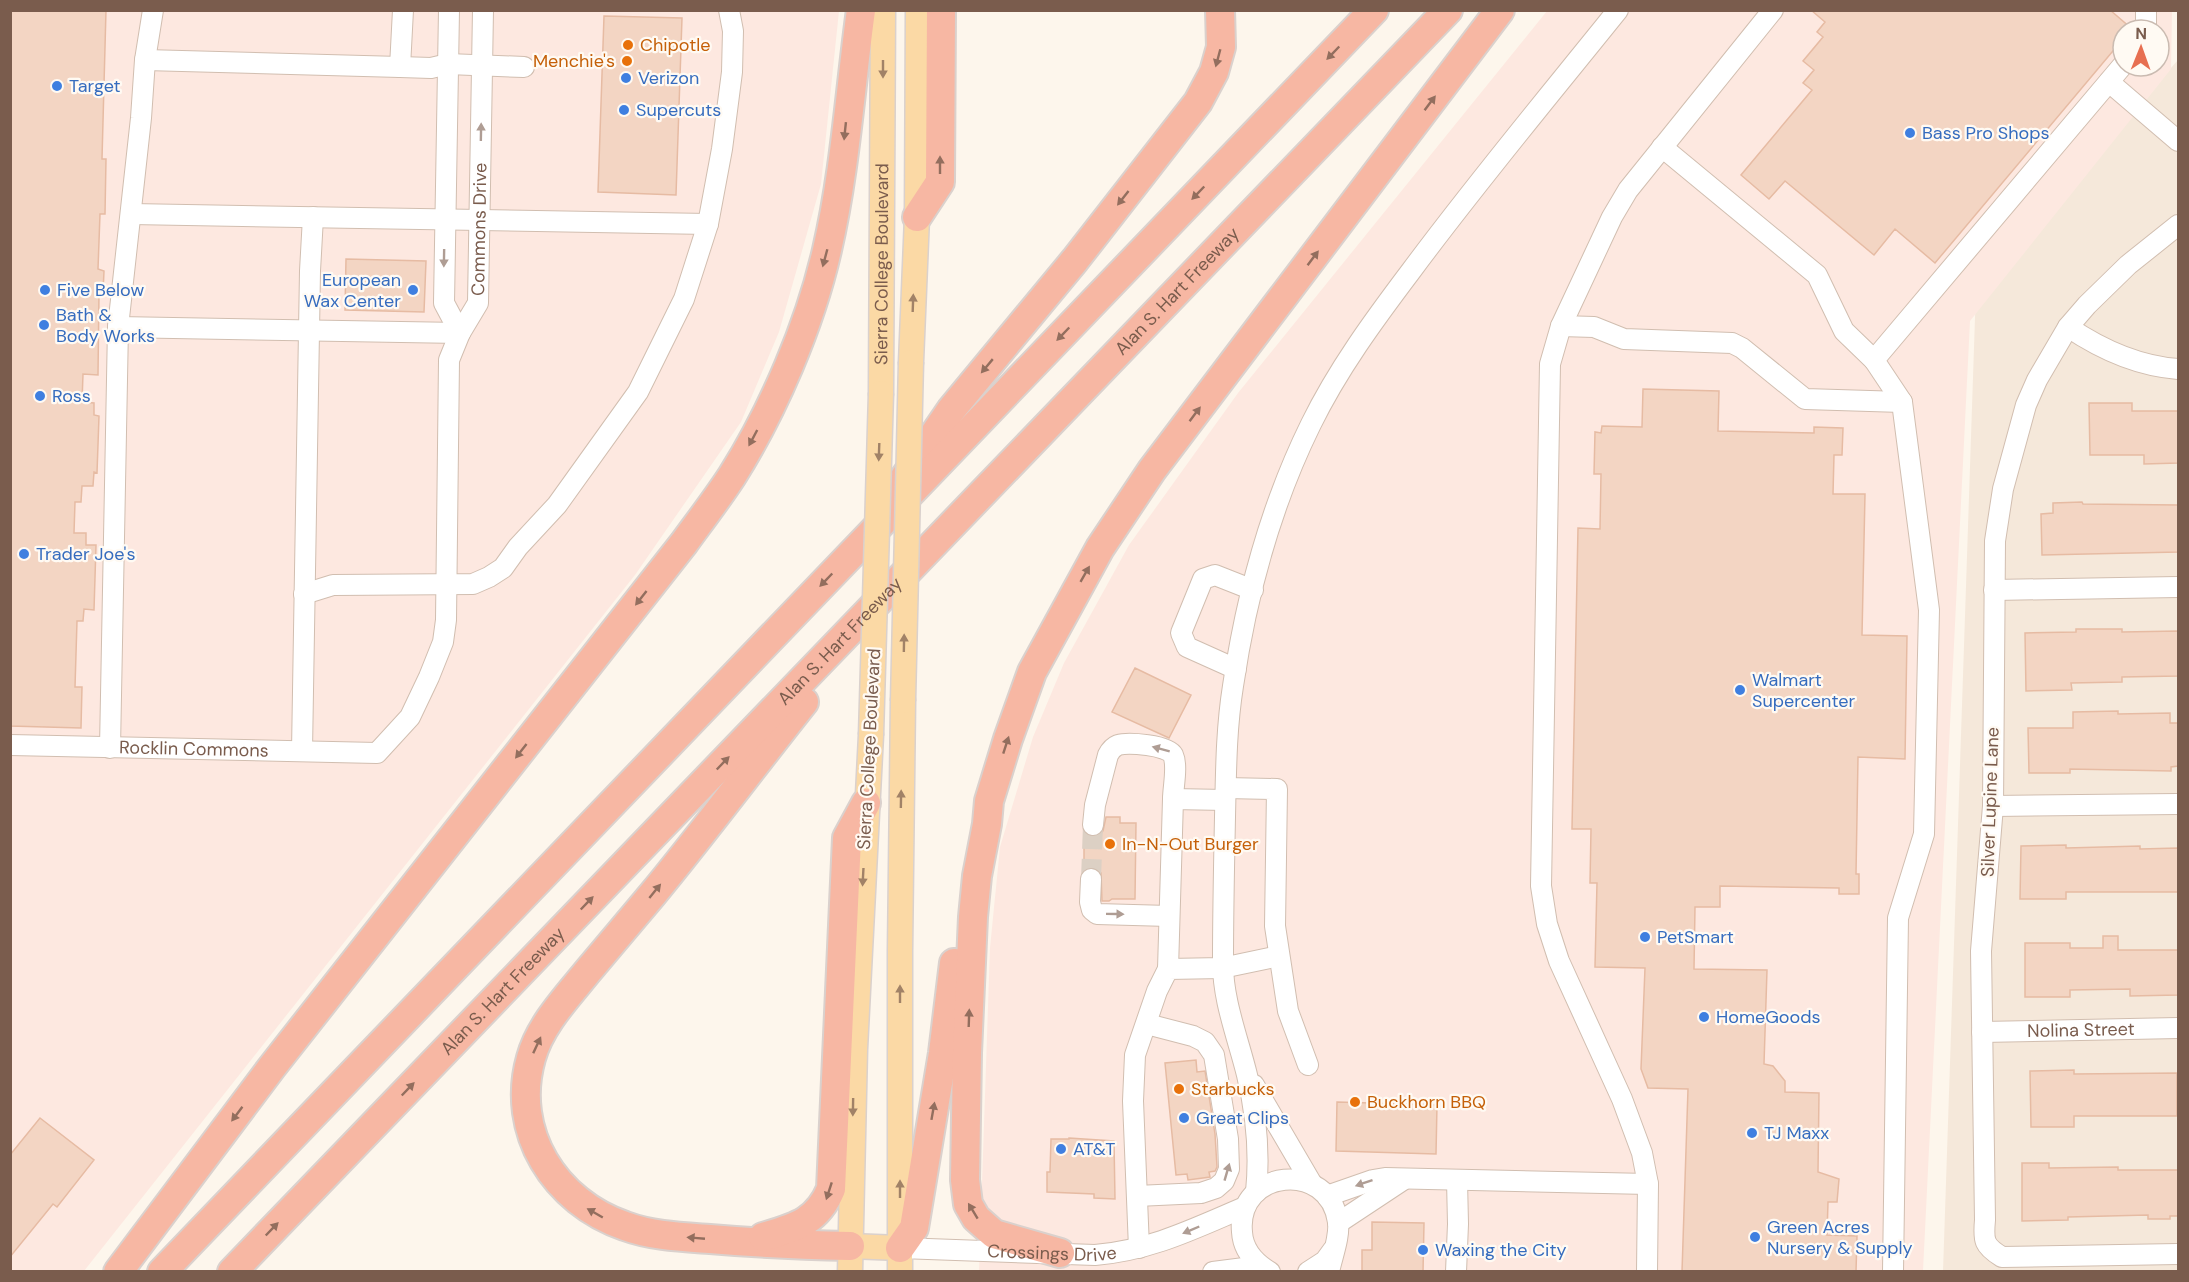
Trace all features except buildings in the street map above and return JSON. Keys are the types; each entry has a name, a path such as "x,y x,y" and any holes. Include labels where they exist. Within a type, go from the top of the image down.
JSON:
{"highway":[{"path":"118,1272 272,1067 684,543 732,476 778,390 815,295 837,200 861,10"},
{"path":"917,217 940,182 941,10"},
{"path":"856,549 951,410 1075,260 1198,102 1214,72 1221,47 1220,10"},
{"path":"162,1272 1374,10"},
{"name":"Alan S. Hart Freeway","path":"232,1272 1448,10"},
{"path":"1060,1253 994,1234 976,1218 968,1204 965,1180 973,917 989,801 1008,739 1032,672 1100,548 1152,470 1500,10"},
{"path":"850,1259 743,1242 650,1234 596,1214 570,1196 551,1174 536,1147 527,1120 526,1091 531,1058 542,1032 557,1008 654,892 906,574"},
{"path":"900,1260 914,1228 943,1053 966,874 977,822 989,801"},
{"path":"743,1242 805,1222 820,1210 831,1189 847,838 866,803"}],"main road":[{"name":"Sierra College Boulevard","path":"850,1259 855,1049 871,735 881,393 883,10"},
{"name":"Sierra College Boulevard","path":"900,1260 903,701 911,362 917,217 918,10"},
{"name":"Crossings Drive","path":"850,1259 900,1260"}],"street":[{"path":"110,748 118,327 141,118 145,60 153,10"},
{"path":"400,67 403,10"},
{"name":"Commons Drive","path":"449,10 444,303 460,333"},
{"name":"Commons Drive","path":"460,333 478,303 483,10"},
{"path":"304,594 333,585 473,584 489,578 504,568 518,547 557,505 638,392 684,298 708,224 722,149 732,72 733,31 729,10"},
{"path":"1265,1269 1249,1254 1242,1239 1241,1223 1251,1199 1259,1165 1253,1101 1236,1039 1222,968 1227,737 1236,669 1269,529 1310,426 1338,374 1372,323 1444,225 1618,10"},
{"path":"1647,1272 1648,1184 1642,1153 1634,1127 1559,961 1547,924 1541,886 1550,364 1561,326 1612,217 1628,190 1773,10"},
{"path":"145,60 431,68 447,64 524,67"},
{"path":"1874,360 2112,78"},
{"path":"2109,82 2178,141"},
{"path":"1662,147 1816,275 1844,331 1874,360 1902,402 1929,610 1924,834 1898,918 1893,1272"},
{"path":"131,214 708,224"},
{"path":"302,751 313,217"},
{"name":"Silver Lupine Lane","path":"2178,225 2128,265 2068,327 2037,380 2017,435 2003,489 1995,541 1993,806 1981,951 1985,1220 1983,1236 1988,1249 2002,1257 2178,1254"},
{"path":"1561,326 1594,327 1623,339 1732,343 1742,348 1805,399 1902,402"},
{"path":"118,327 460,333 449,360 446,584"},
{"path":"2068,327 2092,343 2125,358 2178,369"},
{"path":"1236,669 1187,647 1181,633 1203,579 1215,575 1253,590"},
{"name":"Rocklin Commons","path":"10,745 377,753 410,717 429,677 443,642 446,620 446,584"},
{"path":"1994,590 2178,587"},
{"path":"1094,825 1095,805 1111,750 1118,745 1161,747 1171,752 1174,759 1168,969 1157,991 1135,1055 1132,1101 1139,1248"},
{"path":"1173,798 1277,789 1275,926 1288,1011 1308,1065"},
{"path":"1993,806 2178,804"},
{"path":"1091,879 1090,902 1092,910 1097,914 1169,916"},
{"path":"1168,969 1222,968 1279,956"},
{"path":"1137,1196 1209,1191 1224,1181 1230,1169 1228,1139 1214,1055 1205,1042 1193,1036 1147,1024"},
{"name":"Nolina Street","path":"1982,1032 2178,1029"},
{"path":"1247,1073 1319,1190 1335,1209 1338,1232 1329,1272"},
{"path":"1319,1190 1385,1178 1648,1184"},
{"name":"Crossings Drive","path":"900,1260 1060,1253 1095,1255 1123,1252 1160,1243 1251,1199 1269,1183 1283,1179 1298,1179 1319,1190"},
{"path":"1338,1223 1402,1180"},
{"path":"1456,1272 1457,1180"},
{"path":"1308,1272 1325,1261 1333,1249"},
{"path":"1213,1272 1265,1269"}],"shaded area":[{"path":"10,11 839,11 821,184 779,332 741,422 635,575 84,1271 11,1271"},
{"path":"1547,11 2172,11 2171,69 2171,18 2111,18 2111,78 2164,78 1970,321 1923,1271 979,1272 990,948 1000,847 1033,737 1064,663 1129,545 1238,393"},
{"path":"2178,60 2178,1271 1943,1272 1976,288 2162,78 2171,78 2171,68"}],"tunnel":[{"path":"1091,879 1093,825"}],"place":[{"name":"Chipotle","path":"628,45"},
{"name":"Menchie's","path":"627,61"},
{"name":"Verizon","path":"626,78"},
{"name":"Target","path":"57,86"},
{"name":"Supercuts","path":"624,110"},
{"name":"Bass Pro Shops","path":"1910,133"},
{"name":"Five Below","path":"45,290"},
{"name":"European Wax Center","path":"413,290"},
{"name":"Bath & Body Works","path":"44,325"},
{"name":"Ross","path":"40,396"},
{"name":"Trader Joe's","path":"24,554"},
{"name":"Walmart Supercenter","path":"1740,690"},
{"name":"In-N-Out Burger","path":"1110,844"},
{"name":"PetSmart","path":"1645,937"},
{"name":"HomeGoods","path":"1704,1017"},
{"name":"Starbucks","path":"1179,1089"},
{"name":"Buckhorn BBQ","path":"1355,1102"},
{"name":"Great Clips","path":"1184,1118"},
{"name":"TJ Maxx","path":"1752,1133"},
{"name":"AT&T","path":"1061,1149"},
{"name":"Green Acres Nursery & Supply","path":"1755,1237"},
{"name":"Waxing the City","path":"1423,1250"}]}
